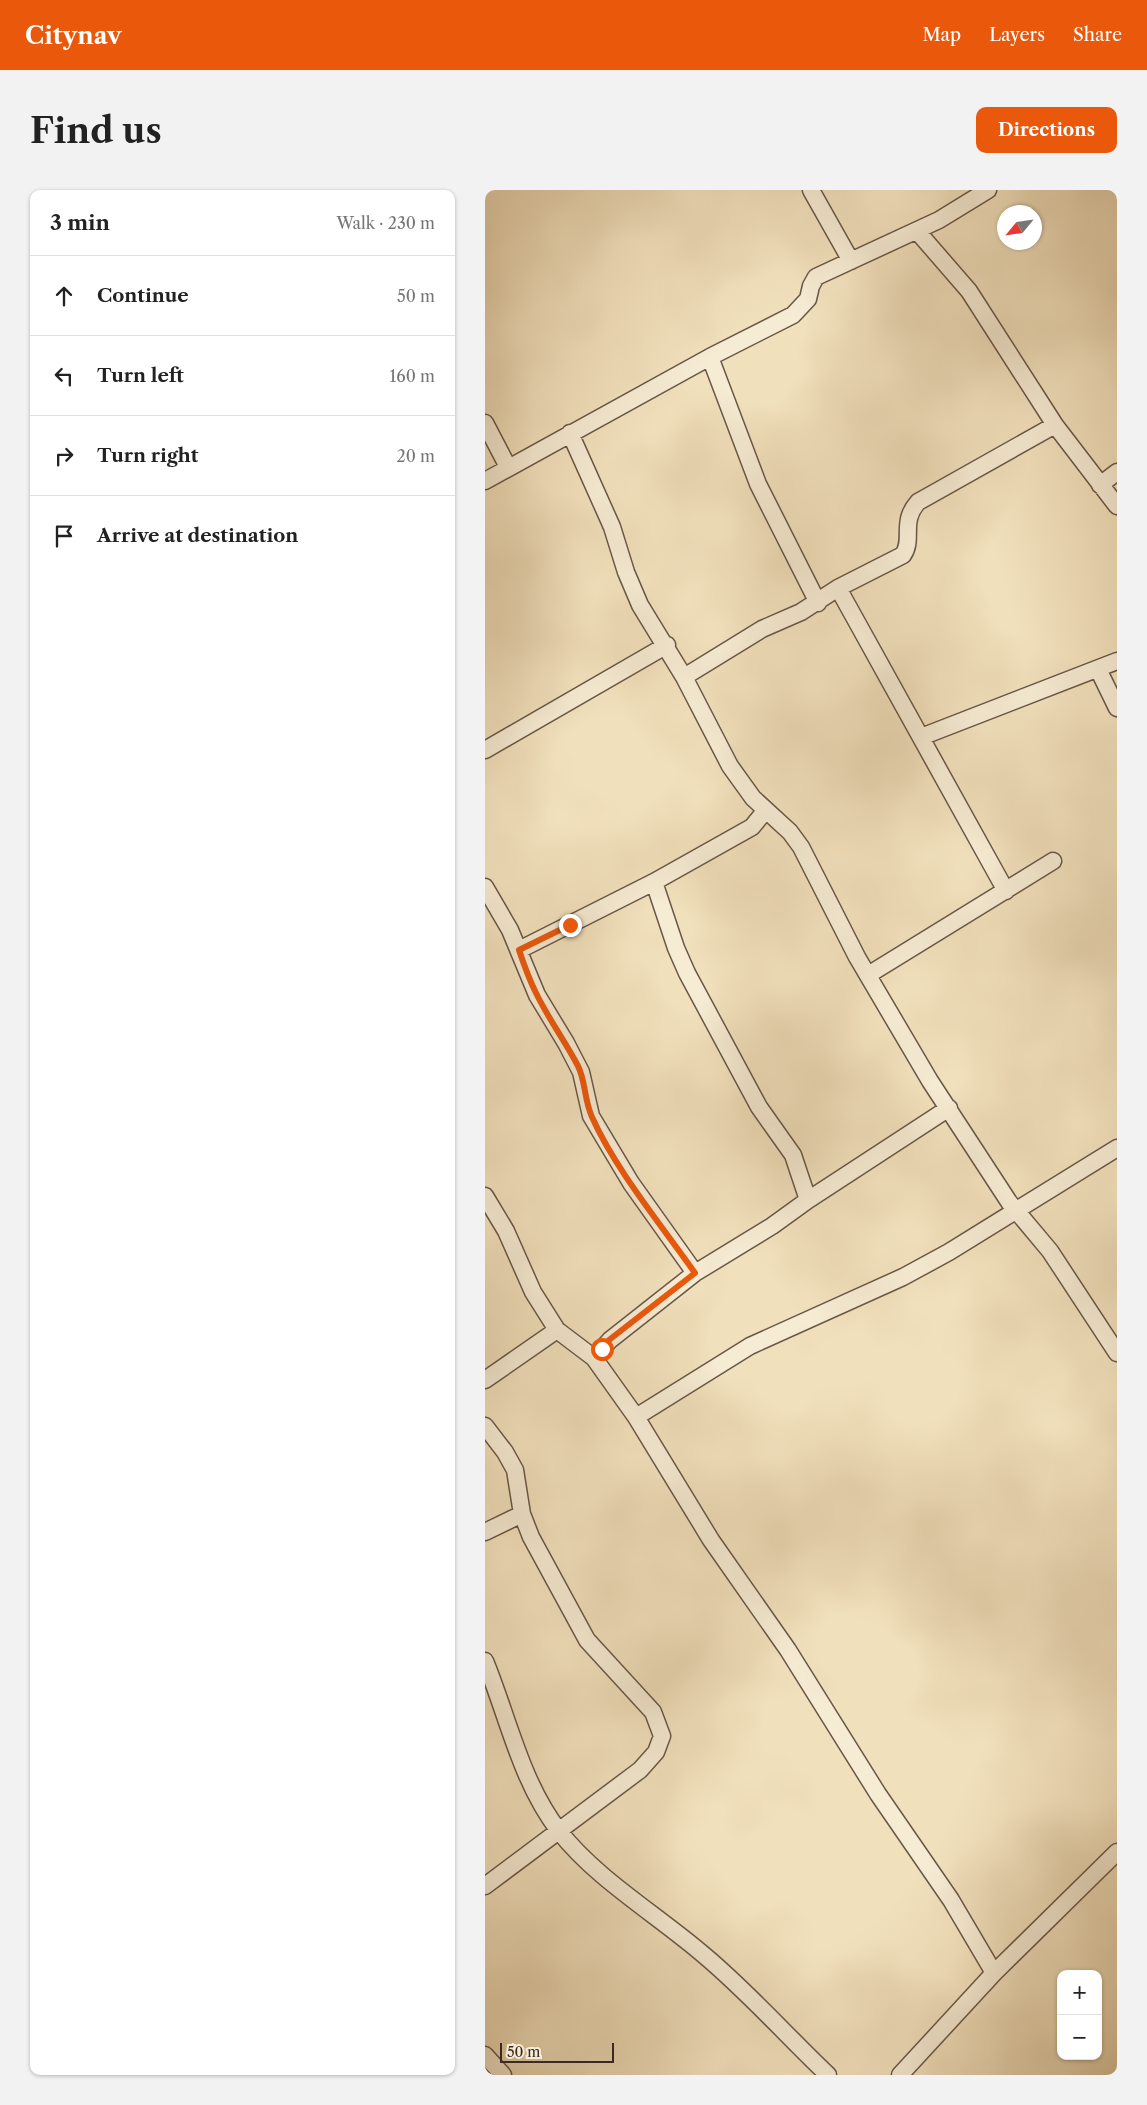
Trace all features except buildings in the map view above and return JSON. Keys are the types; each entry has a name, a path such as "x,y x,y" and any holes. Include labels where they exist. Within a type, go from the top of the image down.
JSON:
{"street":[{"path":"811,190 851,261"},
{"path":"485,480 710,357 793,316 808,299 811,286 816,277 939,220 987,190"},
{"path":"917,230 969,291 1055,425 1117,506"},
{"path":"710,357 758,484 818,603"},
{"path":"485,423 508,467"},
{"path":"684,677 762,629 818,603 838,588 903,555 907,549 907,522 912,509 918,502 1055,425"},
{"path":"570,433 612,528 634,594 667,645 730,766 753,798 790,832 801,847 868,975 907,1044 1016,1210 1050,1251 1117,1353"},
{"path":"1101,485 1117,472"},
{"path":"838,588 1006,891"},
{"path":"485,750 667,645"},
{"path":"921,737 1099,669 1117,660"},
{"path":"1099,669 1117,708"},
{"path":"519,950 654,882 752,827 765,811"},
{"path":"868,975 1053,861"},
{"path":"654,882 676,948 687,973 759,1107 793,1155 808,1200"},
{"path":"485,887 519,950 537,995 581,1072 591,1116 631,1182 695,1273"},
{"path":"594,1358 609,1340 695,1273 772,1226 808,1200 949,1108"},
{"path":"637,1417 750,1346 903,1277 1117,1148"},
{"path":"485,1196 506,1231 533,1292 557,1330 594,1358 637,1417 711,1540 788,1650 877,1794 951,1900 994,1973"},
{"path":"485,1380 557,1330"},
{"path":"485,1426 505,1452 515,1470 522,1514 531,1538 587,1640 653,1712 662,1736 656,1752 640,1770 485,1886"},
{"path":"485,1532 522,1514"},
{"path":"485,1661 491,1698 511,1736 532,1784 558,1830 587,1861 706,1957 828,2075"},
{"path":"900,2075 994,1973 1117,1852"},
{"path":"485,2055 503,2075"}],"route":[{"path":"570,925 519,950 526,970 537,995 581,1072 586,1087 586,1100 596,1125 631,1182 695,1273 609,1340 602,1349"}]}
